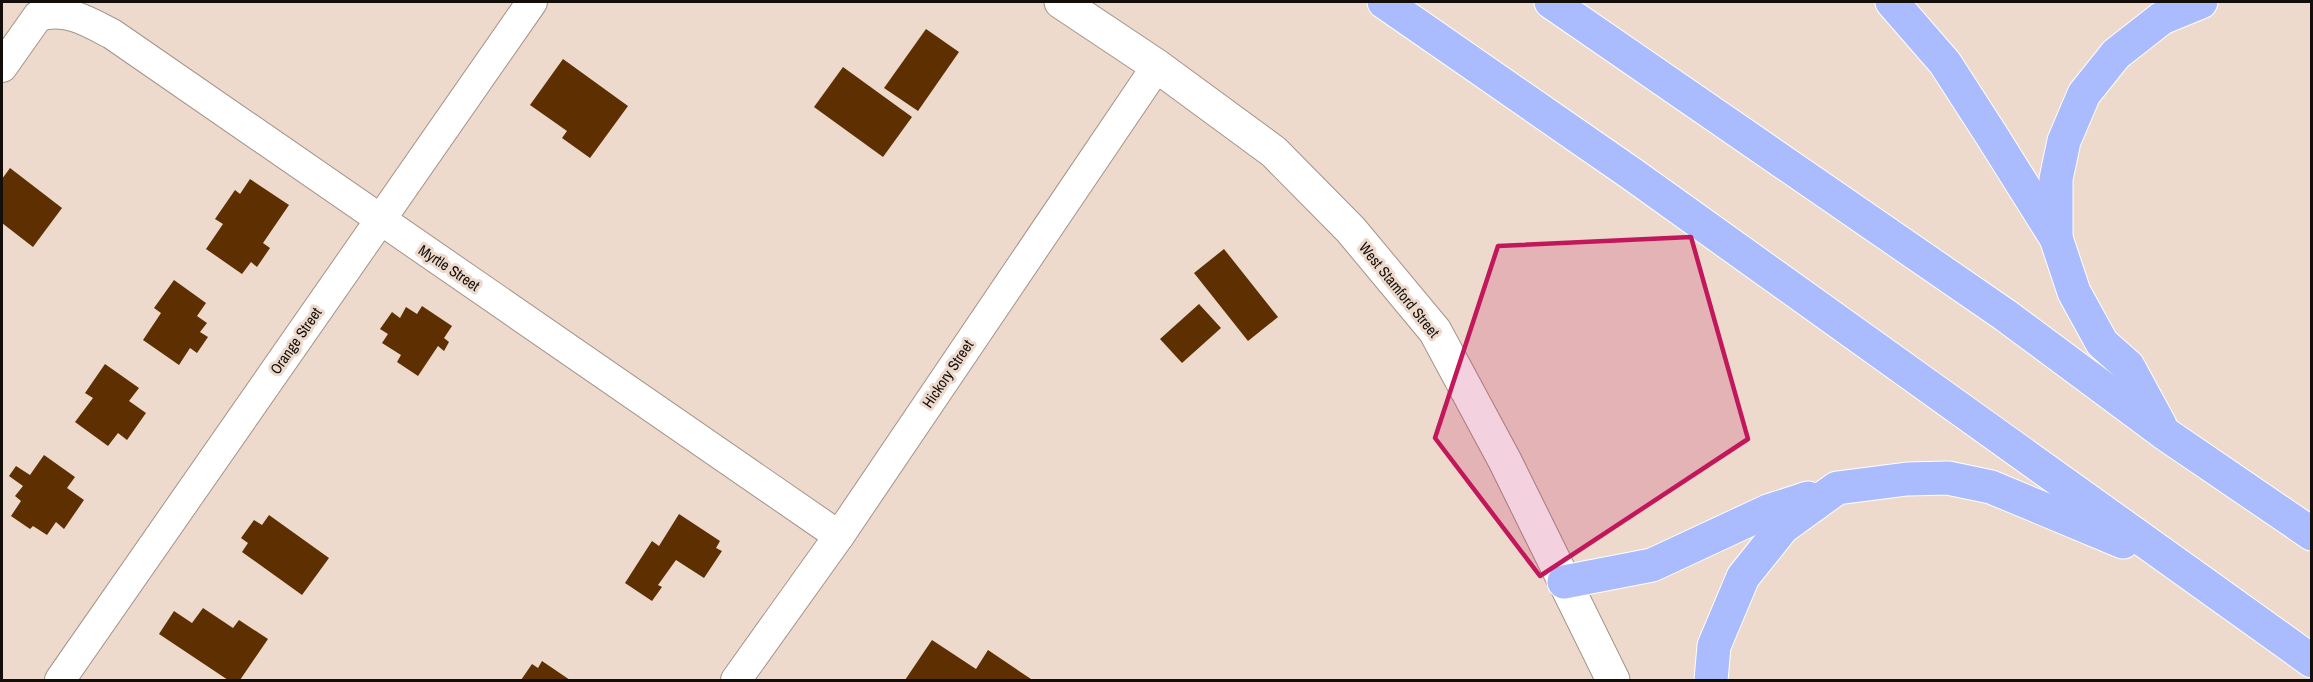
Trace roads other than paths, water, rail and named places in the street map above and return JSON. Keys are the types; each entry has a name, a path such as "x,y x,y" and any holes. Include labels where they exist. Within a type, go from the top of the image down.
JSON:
{"highway":[{"path":"1384,2 1642,181 2312,661"},
{"path":"1551,2 2005,315 2164,433 2312,534"},
{"path":"1892,2 1946,63 2056,237 2074,292 2102,343 2128,366 2164,433"},
{"path":"2056,237 2056,179 2064,141 2084,94 2116,54 2162,18 2201,2"},
{"path":"1564,582 1652,565 1768,511 1837,488 1907,479 1948,478 1991,487 2173,562"},
{"path":"1711,681 1714,646 1743,577 1782,527 1837,488"}],"main road":[{"name":"West Stamford Street","path":"1061,2 1157,66 1274,152 1351,230 1435,331 1505,461 1614,681"}],"street":[{"name":"Orange Street","path":"60,681 532,2"},
{"name":"Myrtle Street","path":"2,67 38,16 54,11 82,19 112,34 838,536"},
{"name":"Hickory Street","path":"736,681 838,536 1157,66"}]}
